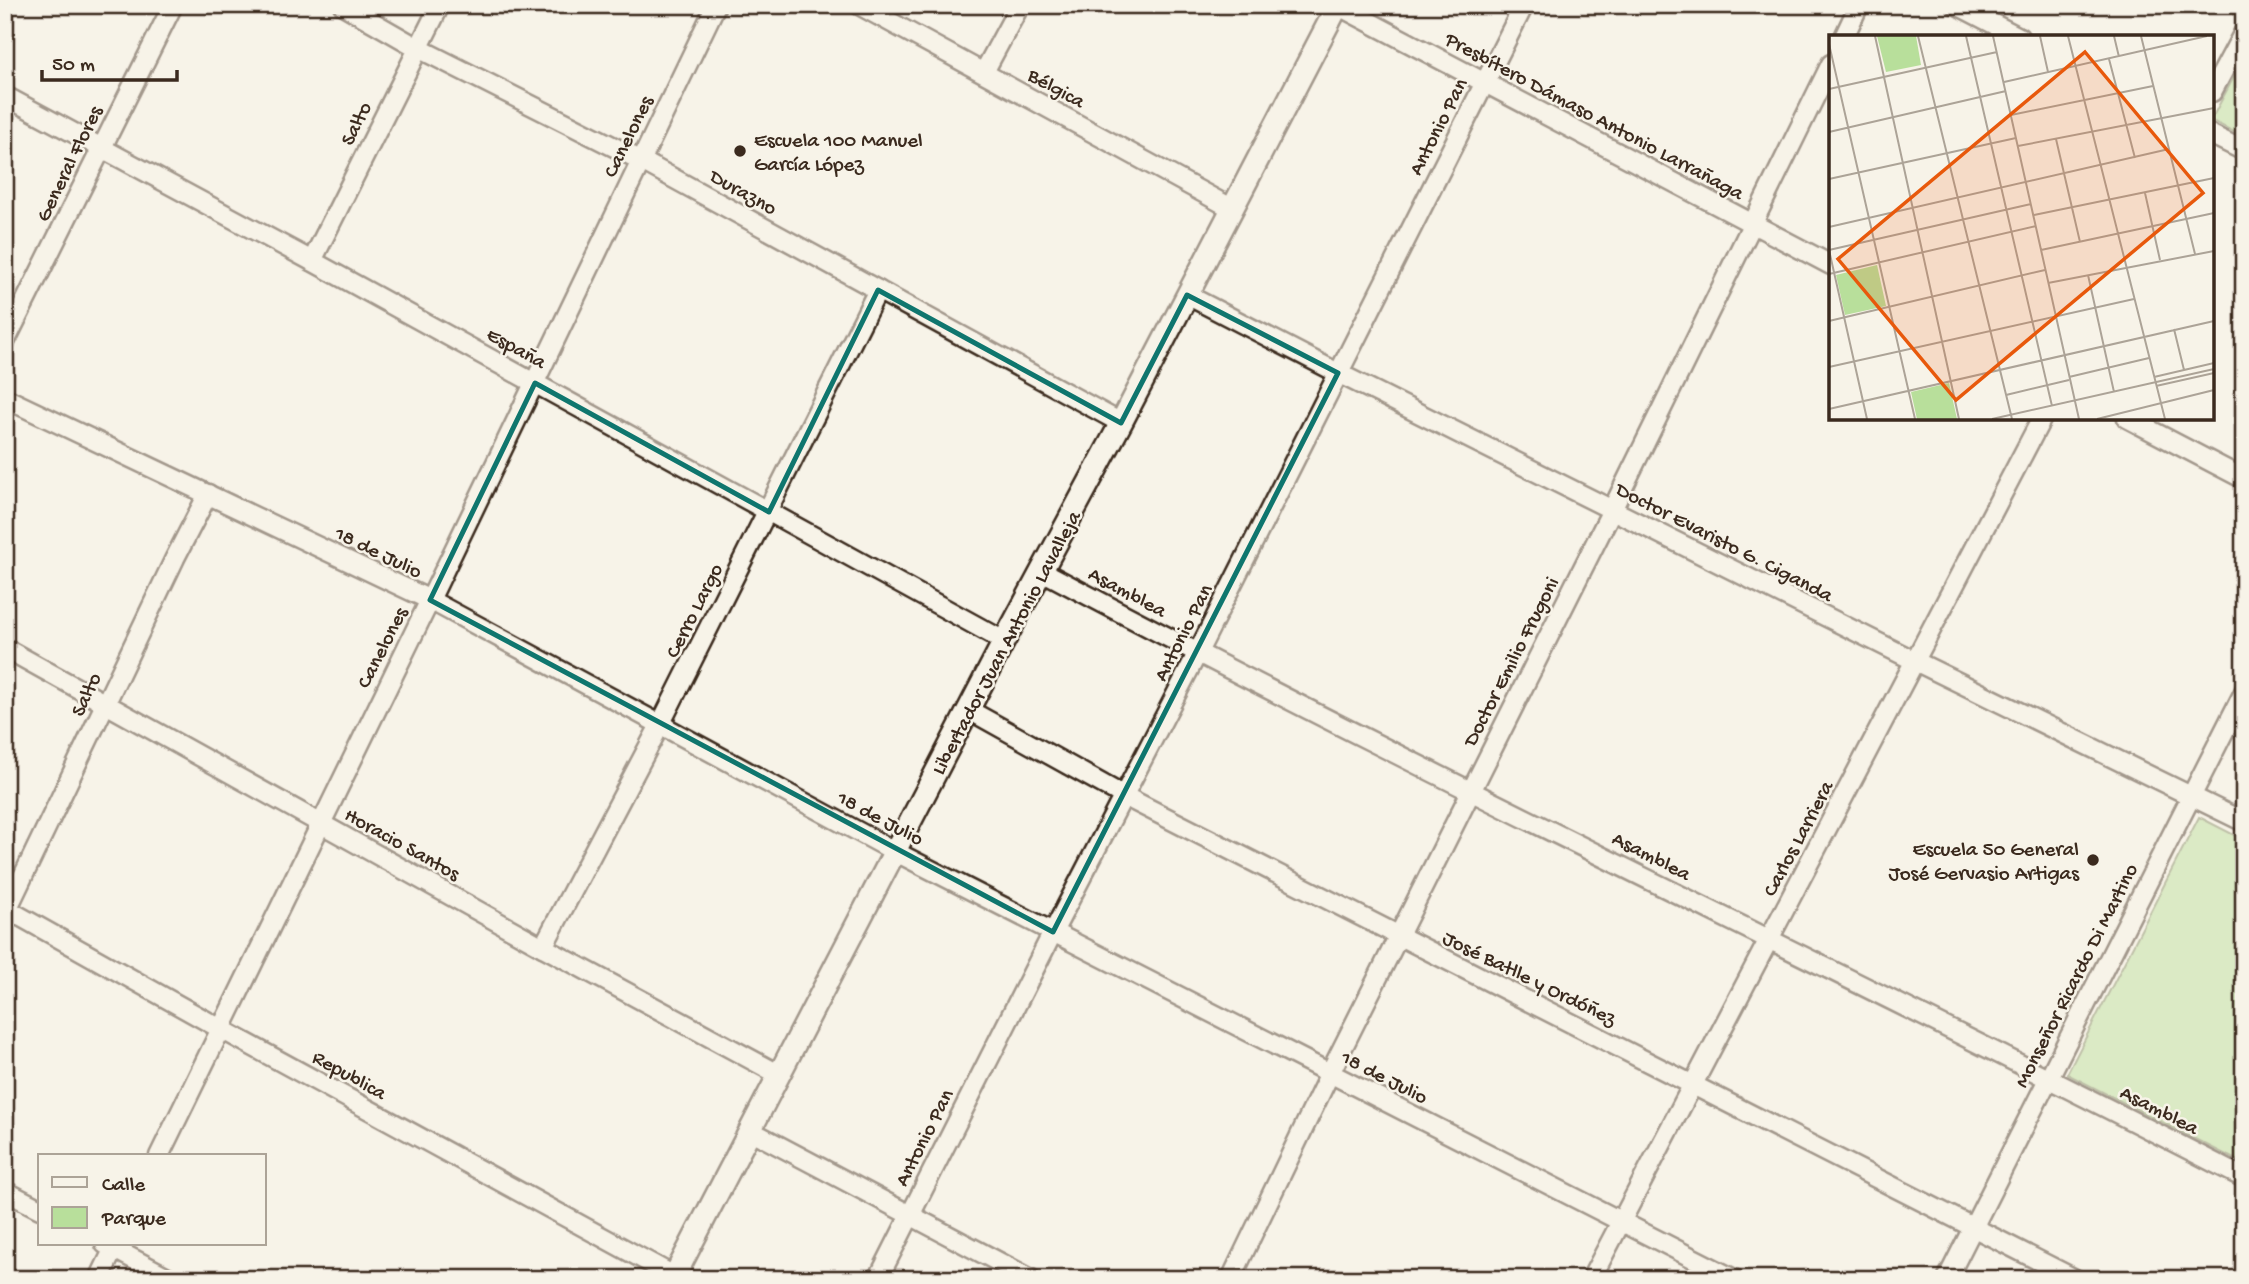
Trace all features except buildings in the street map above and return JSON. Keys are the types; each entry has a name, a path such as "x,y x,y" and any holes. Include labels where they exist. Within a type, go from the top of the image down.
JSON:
{"street":[{"name":"General Flores","path":"5,342 173,5"},
{"name":"Durazno","path":"343,5 418,48 640,160 1121,422"},
{"name":"Salto","path":"312,261 440,5"},
{"name":"Canelones","path":"160,1154 716,5"},
{"name":"Bélgica","path":"859,5 1233,209"},
{"path":"984,72 1020,5"},
{"name":"Presbítero Dámaso Antonio Larrañaga","path":"1338,5 1829,264"},
{"name":"Libertador Juan Antonio Lavalleja","path":"673,1278 1338,5"},
{"name":"Antonio Pan","path":"878,1279 1524,5"},
{"path":"1845,35 1860,5"},
{"path":"1957,5 2015,35"},
{"path":"2214,88 2244,32"},
{"name":"Doctor Emilio Frugoni","path":"1231,1279 1330,1073 1612,510 1829,68"},
{"name":"España","path":"5,96 312,261 1004,641"},
{"path":"2214,136 2244,151"},
{"name":"Cerro Largo","path":"543,947 769,512 878,290"},
{"name":"Doctor Evaristo G. Ciganda","path":"1187,295 1612,510 2244,822"},
{"name":"18 de Julio","path":"5,398 430,600 896,852 1734,1279"},
{"name":"Carlos Larriera","path":"1591,1279 1917,662 2041,420"},
{"path":"2131,420 2244,479"},
{"name":"Salto","path":"6,911 208,494"},
{"name":"Asamblea","path":"1042,571 1197,654 2049,1077 2244,1178"},
{"name":"Horacio Santos","path":"5,648 780,1076"},
{"name":"Monseñor Ricardo Di Martino","path":"1947,1279 2244,692"},
{"name":"José Batlle y Ordóñez","path":"969,710 1124,796 2075,1279"},
{"name":"Republica","path":"6,911 673,1278"},
{"path":"751,1131 1031,1279"},
{"path":"5,1191 38,1208"},
{"path":"99,1279 112,1246"},
{"path":"114,1246 172,1279"}],"highlighted area":[{"path":"878,290 1121,423 1187,295 1338,373 1053,932 430,600 535,383 769,512"}],"green space":[{"path":"2244,58 2244,137 2214,122 2214,114"},
{"path":"2199,817 2244,840 2244,1164 2067,1074"}],"place":[{"name":"Escuela 100 Manuel García López","path":"740,151"},
{"name":"Escuela 50 General José Gervasio Artigas","path":"2093,860"}]}
